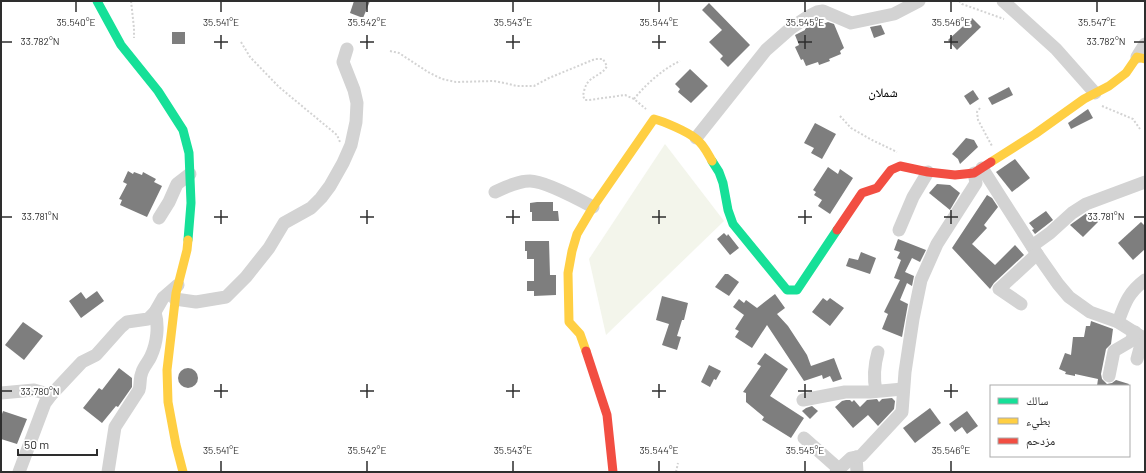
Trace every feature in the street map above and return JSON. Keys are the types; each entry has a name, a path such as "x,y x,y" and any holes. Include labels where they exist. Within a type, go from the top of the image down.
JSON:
{"street":[{"path":"98,1 121,45 168,105 180,126 188,148 191,203 187,250 175,299 167,370 167,393 172,429 183,472"},
{"path":"696,138 766,50 791,28 808,16 823,11 851,24 894,14 919,1"},
{"path":"1003,1 1056,49 1090,96"},
{"path":"613,472 607,414 580,334 569,322 568,273 577,234 654,119 662,121 696,138 703,146 724,183 728,210 733,224 787,290 797,290 862,194 877,188 891,170 900,166 928,172 960,176 978,171 1090,96 1109,86 1126,73 1141,58 1145,44"},
{"path":"175,299 196,302 226,297 246,277 269,248 284,223 311,208 321,198 343,163 351,145 356,122 357,103 354,90 343,62 347,49"},
{"path":"978,171 1068,297 1090,312 1118,322 1141,336"},
{"path":"804,438 838,470 851,458 861,456 902,412 903,389 913,319 922,280 937,244 976,183 978,171"},
{"path":"899,230 913,198 928,172"},
{"path":"158,218 170,202 177,184 190,174"},
{"path":"495,192 509,186 531,180 594,207"},
{"path":"1021,304 999,289 1050,233 1072,213 1086,204 1145,182"},
{"path":"1118,322 1124,305 1134,288 1145,280"},
{"path":"19,472 45,403 82,362 96,355 121,327 128,322 148,319 155,312 164,298 178,285"},
{"path":"108,472 115,427 139,390 142,372 155,346 157,320 155,312"},
{"path":"1136,359 1141,336"},
{"path":"1108,376 1114,351 1141,336"},
{"path":"876,391 873,380 878,352"},
{"path":"803,400 845,392 903,389"},
{"path":"1,393 34,390 51,396"},
{"path":"856,457 857,472"}],"path":[{"path":"131,1 134,39"},
{"path":"959,1 962,4 1009,21"},
{"path":"241,42 250,57 279,87 336,136 347,153"},
{"path":"390,51 399,53 428,72 442,79 456,82 494,82 517,86 534,86 549,78 595,59 603,59 607,66 604,71 589,80 583,96 585,100 625,95 648,111 654,119"},
{"path":"634,100 642,90 670,65 680,61"},
{"path":"1090,96 1103,106 1133,119 1140,129"},
{"path":"980,108 977,112 978,120 999,157"},
{"path":"840,116 851,128 907,157 909,167"},
{"path":"676,472 678,463"}],"shaded area":[{"path":"665,144 724,221 606,335 589,259"}],"building":[{"path":"354,1 370,1 363,18 350,13"},
{"path":"709,3 750,45 728,67 720,59 723,56 709,42 722,30 702,10"},
{"path":"972,18 981,27 957,50 948,40"},
{"path":"821,20 823,24 828,22 834,24 844,48 840,51 841,54 829,59 830,61 819,65 818,62 806,66 803,59 801,60 795,47 799,45 795,35"},
{"path":"881,25 885,34 874,38 870,27"},
{"path":"172,32 185,32 185,44 172,44"},
{"path":"690,69 708,86 691,103 678,92 680,89 675,84"},
{"path":"1009,87 1013,95 992,105 988,98"},
{"path":"973,90 979,99 970,105 964,96"},
{"path":"1088,109 1093,118 1071,129 1068,123"},
{"path":"815,123 836,134 822,159 811,153 814,148 804,143"},
{"path":"966,138 974,140 978,147 960,164 958,159 952,154"},
{"path":"1015,159 1030,178 1012,192 996,172"},
{"path":"828,167 838,174 840,169 853,178 830,214 818,206 822,200 814,195 816,192 813,190"},
{"path":"128,171 133,174 134,172 142,175 143,172 156,179 154,182 162,186 147,217 120,205 122,200 119,199 127,184 123,182"},
{"path":"937,184 950,185 960,193 950,210 929,193"},
{"path":"987,195 992,198 998,207 984,225 987,228 972,244 995,265 1015,245 1024,255 994,283 990,289 952,248"},
{"path":"553,202 553,211 558,211 559,221 532,221 530,203"},
{"path":"1046,211 1053,220 1035,234 1032,230 1034,229 1029,223"},
{"path":"1088,212 1098,222 1083,237 1070,225"},
{"path":"1141,222 1145,226 1145,249 1133,260 1118,243"},
{"path":"724,233 727,236 728,234 739,248 730,255 717,239"},
{"path":"898,239 926,250 920,262 912,258 905,272 914,276 912,286 907,283 900,300 908,304 902,337 882,329 888,314 884,312 900,280 894,278 901,260 897,258 900,252 894,250"},
{"path":"525,241 549,241 550,275 556,275 556,295 534,296 534,291 527,291 527,281 534,281 534,259 527,259"},
{"path":"861,252 876,258 870,274 846,266 849,258 858,260"},
{"path":"725,274 728,274 739,282 729,296 715,287"},
{"path":"97,291 104,301 81,318 69,301 81,292 86,299"},
{"path":"775,294 785,308 777,314 788,326 807,355 811,366 834,358 842,379 833,382 830,376 823,379 822,375 804,381 767,325 752,348 735,337 739,331 735,329 744,315 733,307 739,299 744,303 746,300 757,308"},
{"path":"662,296 688,303 684,320 682,320 677,336 681,337 677,350 662,345 669,324 656,320"},
{"path":"823,298 827,301 830,298 844,308 830,326 812,312"},
{"path":"1091,321 1113,329 1111,344 1106,349 1101,374 1102,379 1107,384 1116,380 1128,385 1097,385 1098,379 1075,374 1075,376 1065,374 1066,372 1059,369 1065,353 1071,355 1073,337 1084,337 1086,326 1090,326"},
{"path":"23,322 43,336 24,360 5,345"},
{"path":"765,353 788,369 770,396 804,418 791,438 762,420 764,417 746,402 746,393 743,392 761,366 757,364"},
{"path":"709,365 721,371 716,380 714,379 710,387 701,382"},
{"path":"119,368 132,378 132,387 118,407 116,406 102,423 83,408 99,388 102,390"},
{"path":"188,368 195,371 198,378 195,385 188,388 181,385 178,378 181,371"},
{"path":"892,398 895,401 894,409 878,426 868,415 853,428 835,407 842,401 846,400 850,400 852,402 854,400 860,407 867,400 877,399 879,402 882,399"},
{"path":"812,406 818,411 810,419 802,411"},
{"path":"930,408 941,423 915,443 903,428"},
{"path":"3,411 27,419 17,444 1,439 1,417"},
{"path":"967,411 978,426 967,434 962,427 955,432 949,424"}],"traffic: fast":[{"path":"97,1 121,45 158,91 183,130 189,153 191,203 188,240"},
{"path":"712,161 719,172 723,183 728,210 733,224 787,290 797,290 837,230"}],"traffic: slow":[{"path":"991,162 1035,134 1084,99 1109,86 1126,73 1137,57 1145,59"},
{"path":"586,351 580,334 569,322 568,273 577,234 593,207 654,119 686,132 698,140 712,161"},
{"path":"183,472 168,402 167,370 176,293 187,250 188,240"}],"traffic: jam":[{"path":"837,230 862,193 877,188 891,170 900,166 928,172 955,175 974,173 991,162"},
{"path":"586,351 607,415 613,472"}],"district":[{"name":"شملان","path":"883,92"}]}
